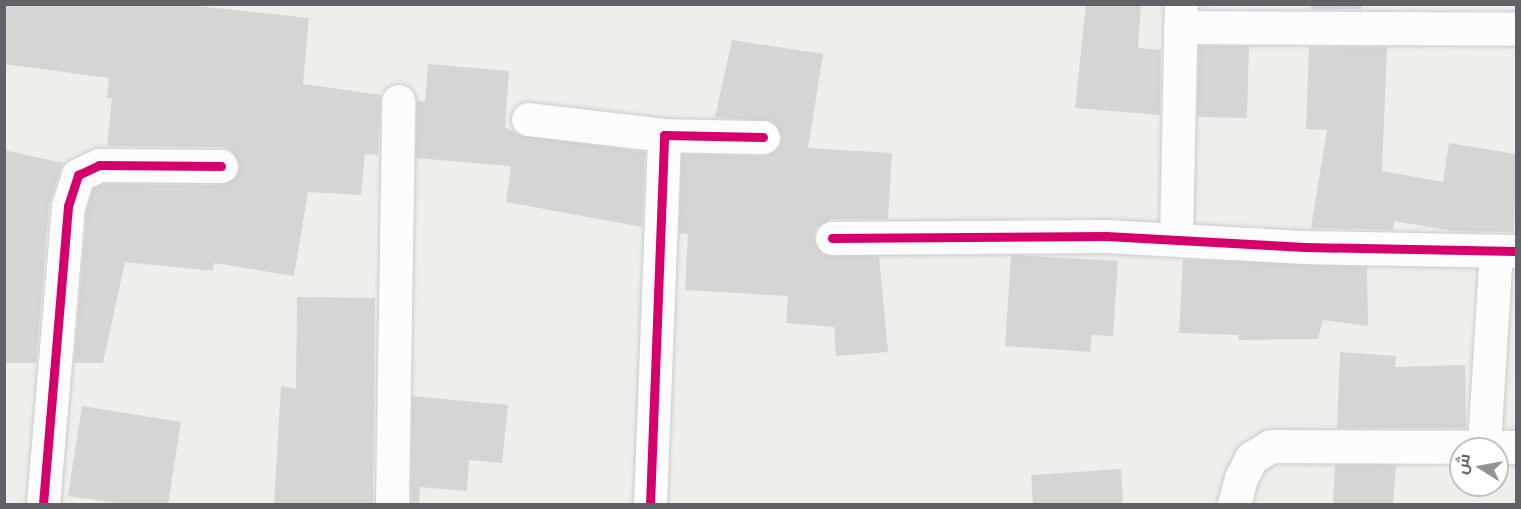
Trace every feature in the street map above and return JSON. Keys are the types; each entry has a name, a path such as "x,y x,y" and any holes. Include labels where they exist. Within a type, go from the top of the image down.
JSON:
{"street":[{"path":"1176,240 1180,16 1516,21"},
{"path":"392,504 398,100"},
{"path":"528,119 664,135 764,138"},
{"path":"650,504 664,135"},
{"path":"43,504 69,206 78,175 99,165 221,166"},
{"path":"832,238 1106,236 1506,251 1485,437"},
{"path":"1234,504 1241,478 1251,458 1271,446 1449,445"}],"building":[{"path":"4,4 178,4 309,18 303,84 381,95 378,155 365,154 361,195 308,192 294,276 214,263 213,271 125,262 103,363 74,363 87,210 93,188 103,184 221,185 237,176 240,166 231,150 222,147 107,146 112,98 107,98 109,78 4,64"},
{"path":"1086,4 1141,4 1138,48 1161,50 1160,115 1075,108"},
{"path":"1311,4 1362,4 1361,9 1311,9"},
{"path":"732,40 823,54 808,148 892,153 888,219 831,219 816,228 813,238 823,255 879,256 888,352 836,356 834,327 786,323 788,296 685,290 688,234 679,233 682,154 763,156 779,147 782,138 772,121 715,117"},
{"path":"1199,46 1249,46 1247,118 1197,117"},
{"path":"1309,47 1387,47 1382,171 1443,182 1449,143 1516,154 1514,232 1453,231 1394,221 1393,230 1311,228 1327,130 1306,129"},
{"path":"428,64 509,71 505,127 517,134 645,152 642,227 506,202 511,166 416,158 417,101 425,102"},
{"path":"4,150 63,163 49,204 36,363 4,363"},
{"path":"1011,255 1118,261 1113,336 1092,335 1090,352 1005,346"},
{"path":"1183,259 1367,267 1368,326 1323,320 1318,339 1238,340 1239,335 1179,333"},
{"path":"297,297 375,298 373,504 274,504 281,386 296,389"},
{"path":"1340,352 1396,356 1395,367 1465,365 1466,428 1337,428"},
{"path":"412,396 508,405 502,463 469,460 467,491 420,487 419,504 411,504"},
{"path":"82,406 181,422 168,504 123,504 68,496"},
{"path":"1335,465 1396,465 1393,504 1333,504"},
{"path":"1121,469 1123,504 1033,504 1031,475"}],"cycle path":[{"path":"650,504 664,135 763,137"},
{"path":"43,504 68,206 78,175 99,165 221,166"},
{"path":"832,238 1106,236 1305,247 1516,251"}]}
